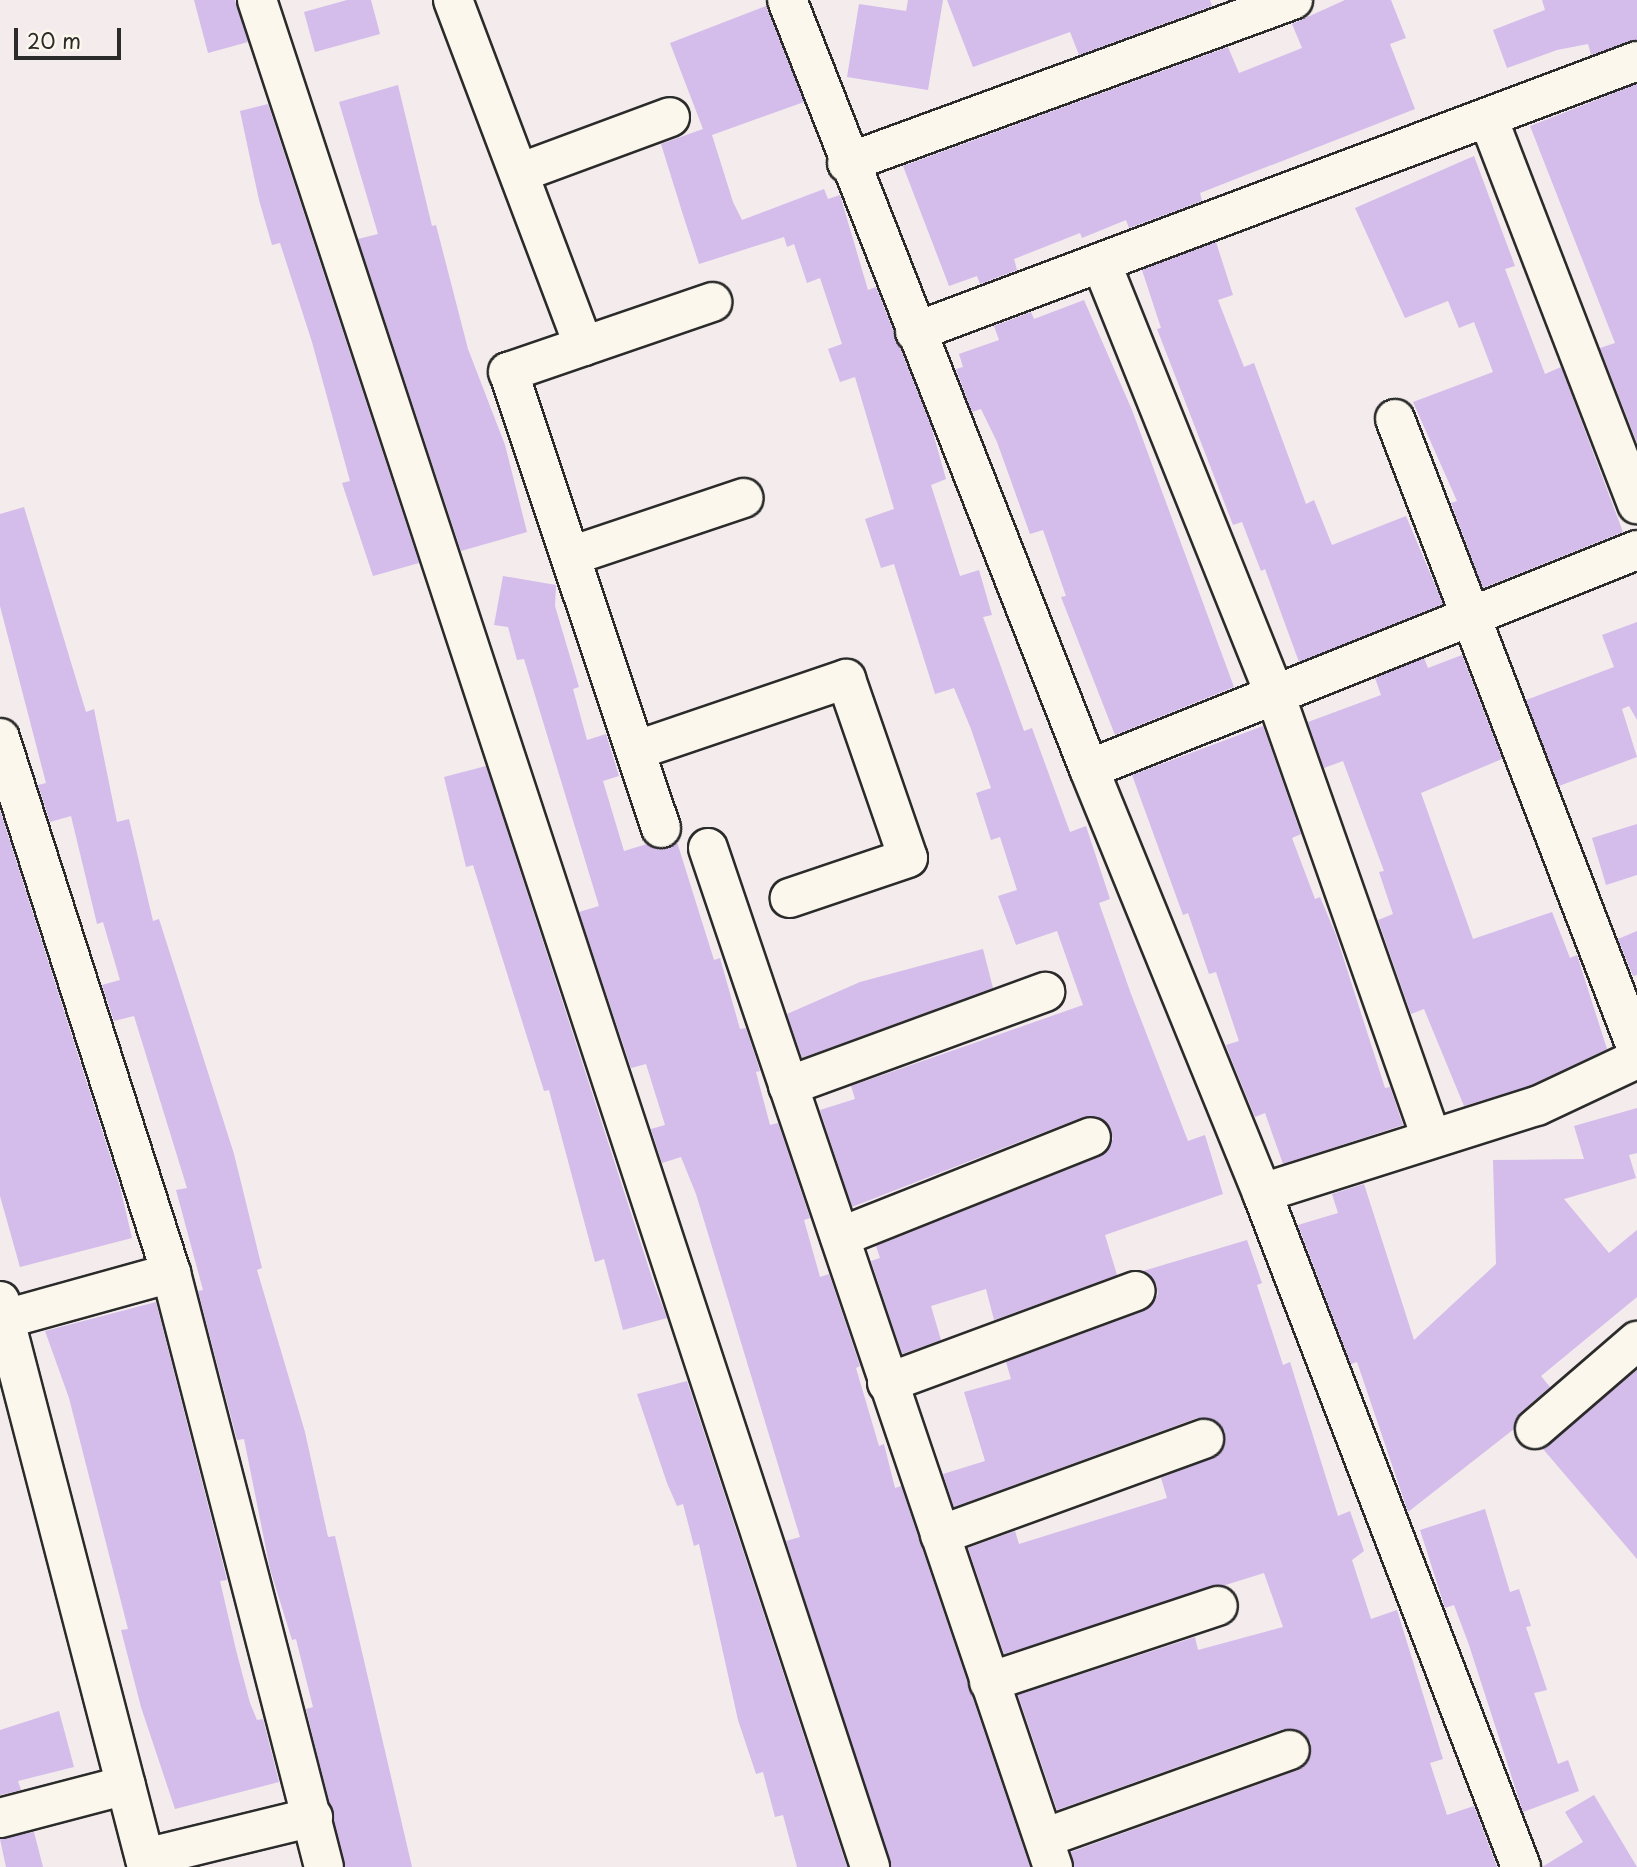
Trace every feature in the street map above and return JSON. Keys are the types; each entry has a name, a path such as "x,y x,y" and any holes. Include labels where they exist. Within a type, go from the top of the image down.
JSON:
{"street":[{"path":"257,0 870,1867"},
{"path":"453,0 584,346"},
{"path":"787,0 847,163 1262,1194 1521,1867"},
{"path":"847,163 1293,0"},
{"path":"915,332 1102,265 1637,61"},
{"path":"519,173 670,117"},
{"path":"1488,118 1637,504"},
{"path":"1102,265 1276,697 1431,1139"},
{"path":"661,828 508,372 712,302"},
{"path":"1395,419 1637,1049"},
{"path":"570,556 743,498"},
{"path":"1089,769 1276,697 1637,550"},
{"path":"637,750 846,678 908,858 790,898"},
{"path":"0,738 172,1272 324,1867"},
{"path":"708,848 887,1383 1049,1852 1290,1751"},
{"path":"788,1086 1045,992"},
{"path":"1262,1194 1537,1106 1637,1059"},
{"path":"840,1237 1091,1137"},
{"path":"172,1272 12,1308 146,1863 313,1817"},
{"path":"887,1383 1136,1291"},
{"path":"1535,1429 1637,1342"},
{"path":"940,1535 1204,1439"},
{"path":"989,1682 1218,1606"},
{"path":"0,1818 126,1785"}],"building":[{"path":"194,0 235,0 248,42 208,53"},
{"path":"347,0 371,0 380,34 315,52 304,12"},
{"path":"908,0 943,0 928,90 847,77 859,4 906,11"},
{"path":"947,0 1210,0 1212,6 1079,55 1070,32 973,67"},
{"path":"1345,0 1391,0 1406,38 1390,44 1415,109 1200,193 1202,201 1129,228 1126,220 1082,238 1080,233 1014,259 1017,270 980,284 977,276 949,286 903,166 1228,47 1239,73 1302,48 1292,24"},
{"path":"1542,0 1637,0 1637,40 1591,55 1588,44 1557,50 1507,68 1493,30 1545,10"},
{"path":"766,6 804,102 712,135 733,202 742,220 824,189 828,199 840,195 868,290 876,287 931,426 946,479 931,485 960,576 979,570 992,615 983,617 1024,731 1032,728 1070,832 1086,826 1110,899 1099,903 1131,994 1188,1141 1205,1135 1223,1194 1105,1235 1117,1275 994,1320 986,1289 931,1306 941,1340 902,1354 871,1261 880,1258 876,1246 1099,1157 1113,1139 1104,1119 1083,1117 852,1207 820,1110 855,1099 851,1086 1083,1005 1057,931 1016,945 998,896 1017,890 1000,837 991,840 976,793 991,788 971,729 954,688 935,694 894,564 881,568 865,519 894,509 855,377 840,382 828,349 842,344 820,278 807,283 794,244 787,247 784,237 699,264 684,218 661,144 703,129 670,43"},
{"path":"1637,84 1637,443 1600,348 1615,343 1530,126"},
{"path":"398,85 432,226 436,225 468,349 505,445 527,532 461,551 358,239 378,234 339,102"},
{"path":"268,104 419,563 373,576 342,483 350,481 312,342 280,243 272,245 259,200 240,111"},
{"path":"1474,156 1515,266 1505,269 1545,374 1561,367 1623,532 1483,588 1451,503 1457,501 1413,402 1493,372 1474,322 1459,328 1448,301 1405,318 1355,208"},
{"path":"1216,242 1233,295 1218,300 1244,367 1254,363 1306,504 1314,500 1332,545 1406,516 1443,604 1299,662 1265,569 1261,571 1242,522 1233,525 1157,329 1161,328 1142,270"},
{"path":"1084,300 1132,410 1234,687 1115,735 1061,597 1066,596 1043,530 1030,534 997,442 981,409 972,412 956,369 963,367 959,354 999,340 994,326 1031,312 1034,319"},
{"path":"24,507 86,712 94,709 117,822 129,819 153,921 159,919 234,1154 262,1268 257,1270 305,1432 328,1537 335,1536 412,1867 345,1867 306,1709 313,1707 296,1639 292,1640 270,1569 244,1439 237,1440 198,1291 203,1290 176,1190 187,1188 134,1016 114,1021 102,985 120,980 103,922 97,924 71,816 50,822 38,785 46,783 0,606 0,514"},
{"path":"503,576 556,585 555,606 579,687 573,689 587,740 606,734 619,776 603,781 624,851 647,844 667,849 677,842 714,960 720,958 740,1029 746,1028 760,1071 756,1072 770,1125 778,1123 810,1218 804,1220 820,1277 829,1274 860,1366 856,1368 879,1446 884,1444 895,1488 901,1486 1030,1867 891,1867 786,1541 800,1537 696,1194 681,1157 662,1163 651,1129 665,1125 646,1064 631,1068 579,912 599,906 524,659 517,660 508,627 494,625"},
{"path":"1637,622 1637,720 1629,706 1622,709 1637,757 1559,786 1526,700 1614,667 1602,635"},
{"path":"1462,655 1502,759 1421,793 1473,939 1552,912 1570,958 1577,955 1607,1049 1529,1086 1464,1106 1424,1009 1411,1014 1378,920 1393,914 1379,872 1384,871 1343,761 1324,768 1308,722 1381,695 1375,678 1424,658 1428,668"},
{"path":"1263,726 1301,834 1292,838 1315,899 1320,897 1336,935 1385,1088 1390,1087 1403,1125 1283,1164 1265,1113 1255,1117 1230,1056 1226,1045 1239,1041 1216,972 1209,974 1188,913 1183,915 1132,775"},
{"path":"486,766 667,1318 623,1330 604,1259 595,1262 549,1090 544,1091 473,865 466,867 444,777"},
{"path":"0,810 120,1187 132,1238 20,1267 0,1196"},
{"path":"1637,824 1637,875 1606,885 1592,838"},
{"path":"1637,931 1637,975 1633,976 1618,939"},
{"path":"983,949 993,988 802,1058 787,1014 860,982"},
{"path":"1637,1108 1637,1153 1629,1155 1636,1178 1564,1199 1609,1253 1637,1230 1637,1297 1541,1376 1550,1387 1520,1413 1514,1429 1408,1512 1357,1362 1351,1364 1298,1225 1338,1213 1332,1194 1364,1184 1414,1340 1496,1264 1493,1160 1584,1159 1574,1126"},
{"path":"1247,1240 1262,1283 1257,1285 1283,1365 1290,1362 1338,1516 1350,1511 1364,1551 1352,1560 1371,1619 1397,1610 1443,1759 1430,1763 1447,1815 1474,1806 1497,1867 1074,1867 1071,1852 1298,1770 1307,1764 1311,1743 1304,1733 1283,1729 1057,1810 1018,1695 1195,1637 1198,1650 1283,1627 1264,1573 1004,1654 968,1548 1015,1531 1019,1544 1167,1498 1161,1478 1220,1454 1225,1432 1217,1422 1197,1418 954,1507 943,1474 985,1461 964,1392 1011,1379 1006,1362 1144,1311 1158,1294 1156,1283 1143,1271"},
{"path":"156,1302 227,1580 220,1581 236,1650 250,1703 257,1720 263,1719 279,1782 175,1809 141,1707 121,1630 128,1629 69,1398 45,1331"},
{"path":"1637,1370 1637,1559 1543,1449"},
{"path":"687,1381 847,1867 797,1867 783,1815 775,1817 763,1772 756,1774 738,1720 699,1544 694,1546 683,1504 677,1506 667,1483 637,1394"},
{"path":"1485,1509 1510,1592 1519,1589 1531,1626 1526,1627 1547,1690 1534,1693 1558,1764 1568,1760 1579,1791 1523,1812 1469,1645 1454,1605 1445,1608 1420,1530"},
{"path":"59,1711 74,1767 18,1781 21,1790 0,1795 0,1730"},
{"path":"1594,1795 1637,1867 1542,1867 1583,1842 1565,1812"},
{"path":"34,1832 43,1867 6,1867 0,1839"}]}
